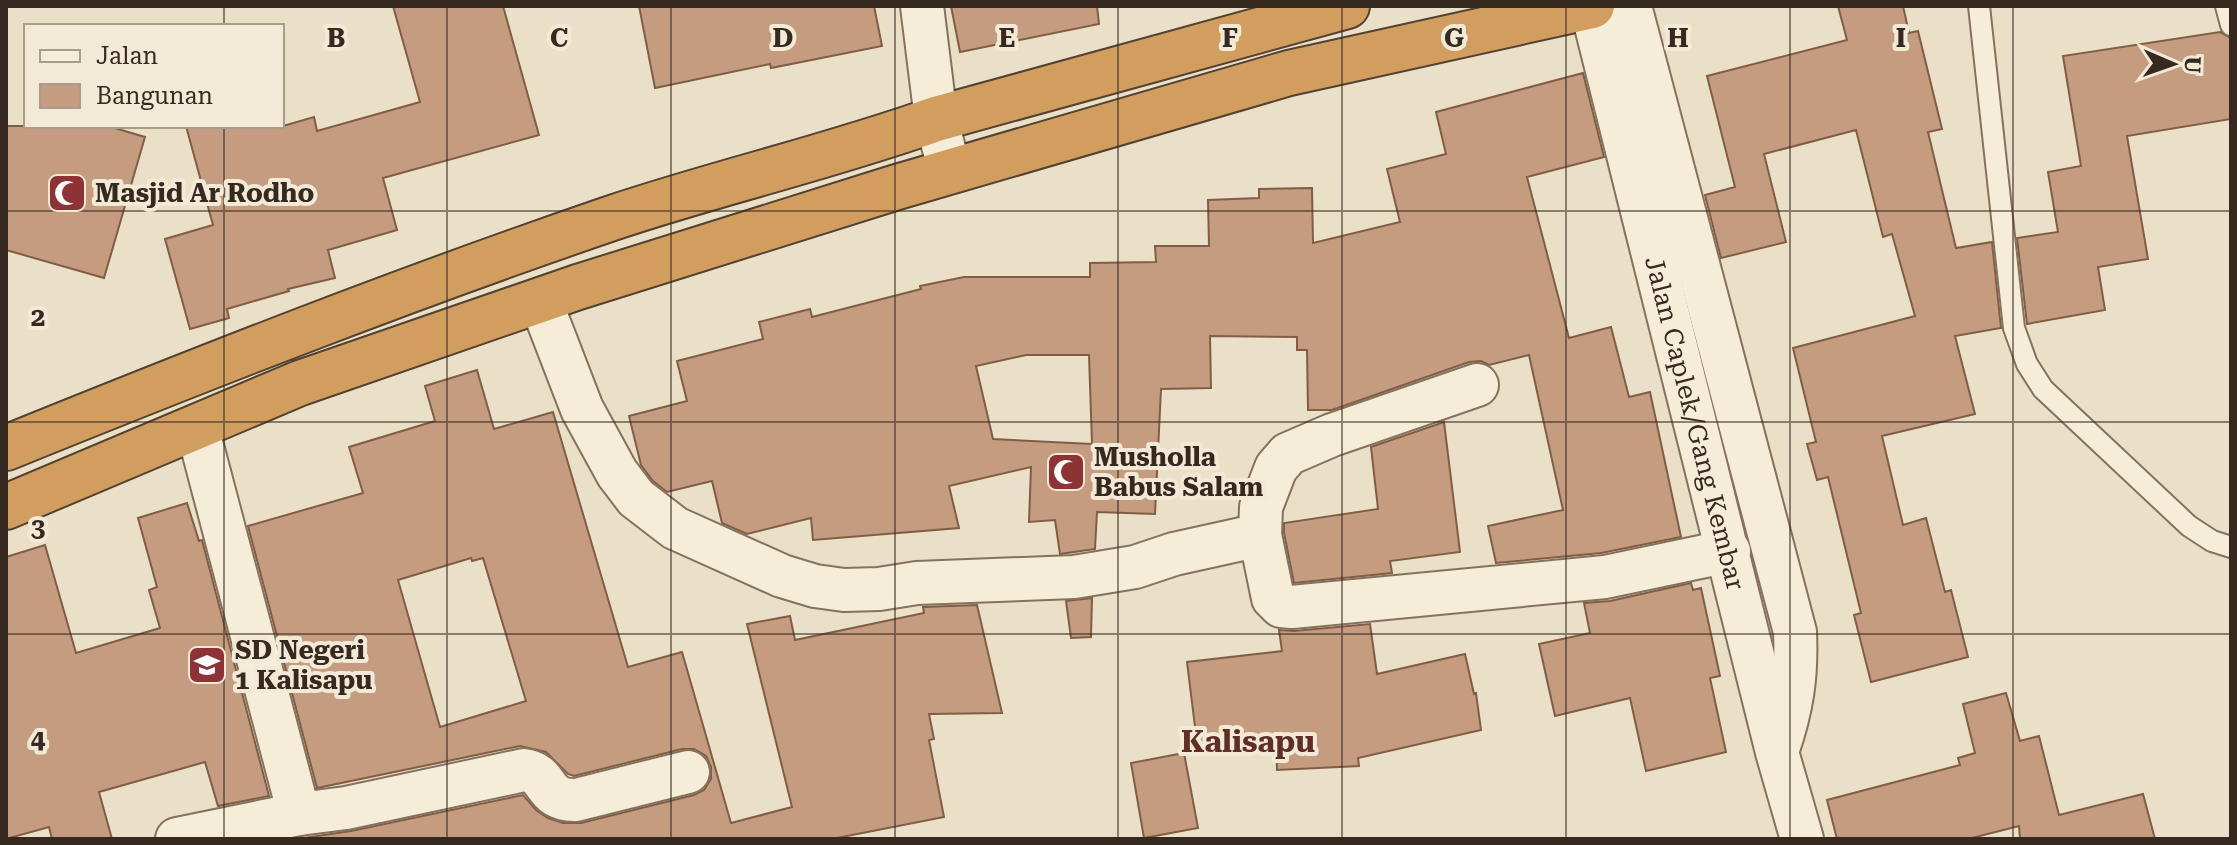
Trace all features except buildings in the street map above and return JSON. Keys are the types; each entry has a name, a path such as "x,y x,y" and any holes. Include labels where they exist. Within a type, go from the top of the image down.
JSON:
{"highway":[{"path":"54,486 21,442 296,332 614,217 883,138 936,119 1347,6"},
{"path":"6,507 300,383 540,300 950,171 1289,73 1591,6"}],"street":[{"path":"922,6 936,119 950,171"},
{"name":"Jalan Caplek/Gang Kembar","path":"1591,6 1777,752 1802,839"},
{"path":"1630,6 1795,632 1792,708 1777,752"},
{"path":"540,300 582,409 609,460 636,498 675,528 782,576 815,586 844,590 917,583 1074,577 1135,567 1174,554 1260,535"},
{"path":"1477,385 1332,435 1288,454 1276,468 1261,507 1260,535 1273,598 1281,606 1605,577 1729,551"},
{"path":"197,427 299,814"},
{"path":"177,839 299,814 346,808 524,770 537,774 556,797 564,801 688,772"}],"lane":[{"path":"1979,6 2014,328 2027,364 2043,389 2189,526 2212,541 2231,547"},
{"path":"2226,6 2231,25"}],"place":[{"name":"Masjid Ar Rodho","path":"67,193"},
{"name":"Musholla Babus Salam","path":"1066,472"},
{"name":"SD Negeri 1 Kalisapu","path":"207,665"}],"district":[{"name":"Kalisapu","path":"1248,741"}]}
